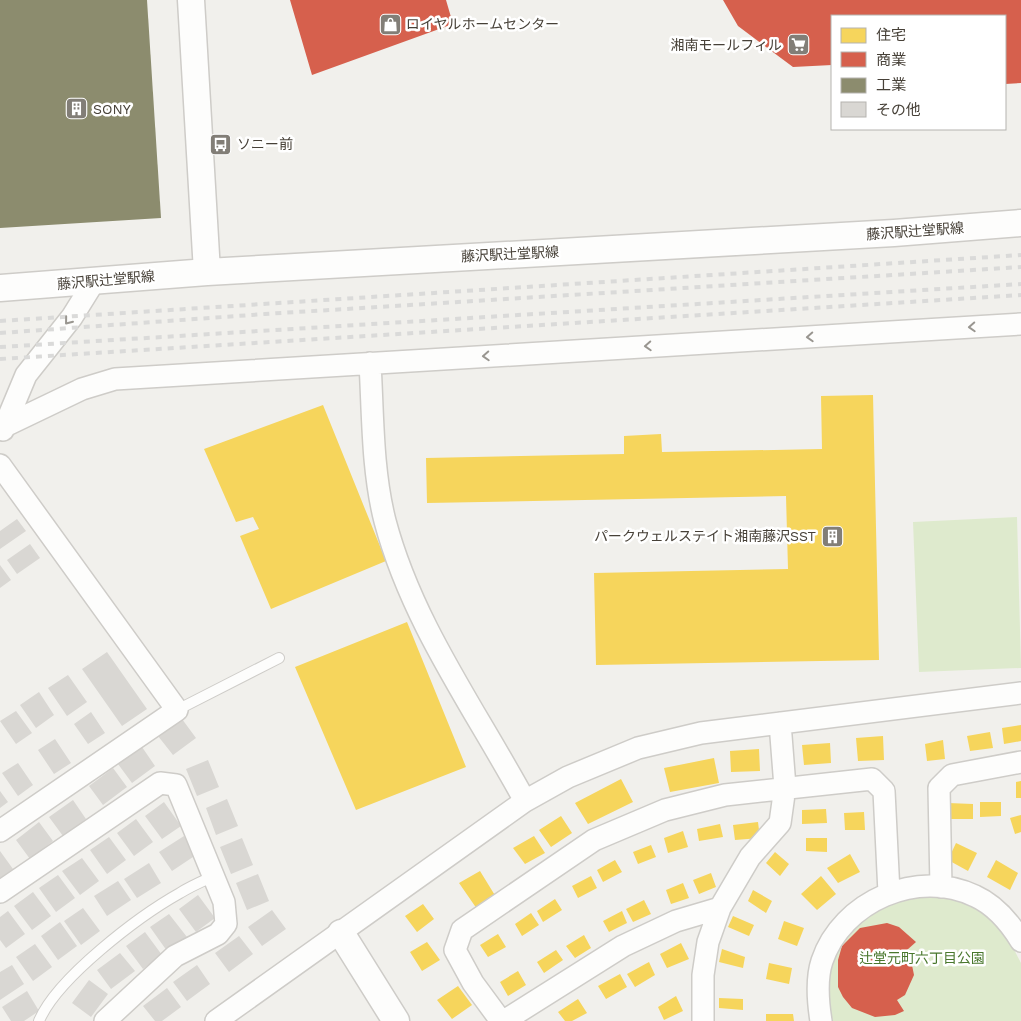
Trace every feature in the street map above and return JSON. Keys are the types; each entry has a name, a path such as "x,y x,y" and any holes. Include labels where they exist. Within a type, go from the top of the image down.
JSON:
{"street":[{"path":"191,0 207,272"},
{"name":"藤沢駅辻堂駅線","path":"0,288 207,272 894,233 1021,223"},
{"path":"4,430 26,375 72,317 95,280"},
{"path":"4,430 82,389 115,379 1021,324"},
{"path":"370,363 377,473 385,520 401,571 432,638 525,801"},
{"path":"0,466 177,710 0,831"},
{"path":"216,1021 525,801 568,777 638,748 701,733 1021,692"},
{"path":"703,1021 703,975 708,942 720,908 750,857 780,824 785,787 780,723"},
{"path":"941,887 939,788 952,775 1021,762"},
{"path":"720,908 676,921 623,946 502,1021 473,983 455,950 462,930 594,840 665,810 724,795 872,779 884,791 889,893"},
{"path":"0,892 160,783 176,785 224,902 226,924 218,934 175,956 105,1021"},
{"path":"821,1021 818,998 822,961 837,932 855,911 889,893 916,887 941,887 976,896 999,912 1021,941"},
{"path":"341,933 396,1021"}],"lane":[{"path":"177,710 279,658"},
{"path":"39,1021 62,987 98,954 142,918 180,892 214,876"}],"green space":[{"path":"1017,517 1021,668 919,672 913,522"},
{"name":"辻堂元町六丁目公園","path":"930,894 969,902 984,912 1008,938 1021,963 1021,1021 828,1021 825,1005 832,958 844,935 882,905"}],"building: 住宅":[{"name":"パークウェルステイト湘南藤沢SST","path":"873,395 879,660 596,665 594,573 788,569 786,496 427,503 426,458 624,454 624,436 661,434 662,452 822,449 821,396"},
{"path":"323,405 386,561 271,609 240,536 259,529 253,517 236,522 204,449"},
{"path":"407,622 466,767 356,810 295,667"},
{"path":"1021,725 1021,741 1004,744 1002,728"},
{"path":"990,732 993,748 970,751 967,736"},
{"path":"883,736 884,760 858,761 856,738"},
{"path":"943,740 945,759 927,761 925,744"},
{"path":"830,743 831,763 804,765 802,745"},
{"path":"759,749 760,771 731,772 730,751"},
{"path":"714,758 719,783 670,792 664,768"},
{"path":"621,779 633,802 588,824 575,803"},
{"path":"1021,781 1021,798 1016,798 1016,782"},
{"path":"980,802 1001,802 1001,816 980,817"},
{"path":"948,803 973,804 973,819 948,819"},
{"path":"826,809 827,823 802,824 802,810"},
{"path":"864,812 865,830 845,830 844,813"},
{"path":"1021,815 1021,832 1015,834 1010,818"},
{"path":"561,816 572,833 551,847 539,830"},
{"path":"758,822 760,838 735,840 733,825"},
{"path":"720,824 723,837 699,841 697,829"},
{"path":"683,831 688,847 668,853 664,838"},
{"path":"534,836 545,853 525,864 513,848"},
{"path":"806,838 827,838 827,852 806,851"},
{"path":"956,843 977,853 968,871 948,860"},
{"path":"651,845 656,857 638,864 633,852"},
{"path":"775,852 789,864 780,876 766,863"},
{"path":"850,854 860,872 838,883 827,868"},
{"path":"615,860 622,872 603,882 597,870"},
{"path":"996,860 1018,873 1010,890 987,877"},
{"path":"480,871 496,897 477,909 459,883"},
{"path":"711,873 716,887 699,894 693,880"},
{"path":"591,876 597,888 578,898 572,886"},
{"path":"821,876 836,894 817,910 801,894"},
{"path":"683,883 689,898 671,904 666,890"},
{"path":"753,890 772,901 766,913 748,901"},
{"path":"555,899 562,910 543,922 537,911"},
{"path":"644,900 651,914 633,922 626,909"},
{"path":"423,904 434,919 417,932 405,916"},
{"path":"622,911 627,923 609,932 603,921"},
{"path":"531,913 539,925 522,936 515,924"},
{"path":"733,916 754,925 749,936 728,927"},
{"path":"784,921 804,928 797,946 778,939"},
{"path":"498,934 506,947 488,957 480,945"},
{"path":"584,935 591,948 575,958 566,946"},
{"path":"427,942 440,960 422,971 410,952"},
{"path":"681,943 689,959 667,968 660,954"},
{"path":"722,949 745,957 743,968 719,962"},
{"path":"556,950 563,960 544,973 537,962"},
{"path":"649,962 655,975 635,987 627,974"},
{"path":"769,963 792,968 789,984 766,979"},
{"path":"518,971 526,985 508,996 500,982"},
{"path":"620,974 627,987 606,999 598,986"},
{"path":"458,986 472,1005 452,1019 437,1000"},
{"path":"676,996 683,1011 664,1020 658,1007"},
{"path":"719,998 743,999 743,1010 719,1008"},
{"path":"578,999 587,1013 572,1021 565,1021 558,1012"},
{"path":"766,1014 793,1014 794,1021 766,1021"}],"building: 商業":[{"path":"290,0 446,0 453,24 312,75"},
{"name":"湘南モールフィル","path":"723,0 1021,0 1021,83 1006,84 1006,15 831,15 831,65 793,67 738,26"},
{"path":"887,923 899,927 916,942 907,950 914,975 905,995 897,1000 904,1011 895,1015 875,1017 852,1008 843,997 838,987 838,960 842,946 860,928"}],"building: 工業":[{"name":"SONY","path":"0,0 147,0 161,218 0,228"}],"building: その他":[{"path":"17,519 26,531 0,549 0,531"},
{"path":"30,544 40,558 17,574 7,560"},
{"path":"0,565 11,580 0,588"},
{"path":"107,652 147,709 122,726 82,669"},
{"path":"68,675 87,702 67,716 48,688"},
{"path":"39,692 54,715 36,728 20,705"},
{"path":"16,711 32,733 16,744 0,721"},
{"path":"91,712 105,733 88,744 74,724"},
{"path":"182,719 196,738 173,755 158,736"},
{"path":"55,739 71,763 54,774 38,750"},
{"path":"142,747 155,766 132,783 118,764"},
{"path":"208,760 219,787 197,796 186,769"},
{"path":"18,763 33,785 18,796 2,773"},
{"path":"113,768 127,787 103,805 89,786"},
{"path":"0,791 8,802 0,808"},
{"path":"227,799 238,826 216,835 206,808"},
{"path":"73,800 86,819 63,836 49,817"},
{"path":"164,802 181,826 162,839 145,816"},
{"path":"136,819 153,842 134,856 117,833"},
{"path":"39,822 53,841 30,859 16,840"},
{"path":"184,836 196,855 172,871 159,852"},
{"path":"109,837 126,860 107,874 90,850"},
{"path":"242,838 253,865 231,874 220,847"},
{"path":"0,851 13,869 0,878"},
{"path":"82,858 99,881 80,895 62,871"},
{"path":"149,863 161,883 137,898 124,879"},
{"path":"258,874 269,901 247,910 236,883"},
{"path":"58,875 75,898 56,912 39,888"},
{"path":"118,881 131,900 107,916 94,896"},
{"path":"33,892 51,916 32,930 14,906"},
{"path":"198,895 215,918 196,932 179,909"},
{"path":"83,908 100,931 81,945 64,921"},
{"path":"272,910 286,929 262,946 248,927"},
{"path":"8,911 25,934 6,948 0,940 0,917"},
{"path":"169,914 187,937 167,951 150,927"},
{"path":"60,922 77,946 58,960 41,936"},
{"path":"145,932 162,955 143,969 126,946"},
{"path":"239,936 253,954 229,972 215,953"},
{"path":"35,944 52,967 33,981 16,957"},
{"path":"120,953 135,971 111,989 97,970"},
{"path":"12,965 24,984 0,1000 0,972"},
{"path":"197,965 210,984 187,1001 173,982"},
{"path":"89,980 108,994 91,1017 72,1003"},
{"path":"167,988 181,1007 162,1021 155,1021 143,1006"},
{"path":"27,991 39,1011 24,1021 11,1021 2,1007"}],"railway":[{"path":"0,321 1021,255"},
{"path":"0,333 265,314 1021,267"},
{"path":"0,347 1021,284"},
{"path":"0,359 1021,295"}],"place":[{"name":"ロイヤルホームセンター","path":"390,24"},
{"name":"湘南モールフィル","path":"798,45"},
{"name":"SONY","path":"77,109"},
{"name":"ソニー前","path":"221,144"},
{"name":"パークウェルステイト湘南藤沢SST","path":"832,536"}]}
